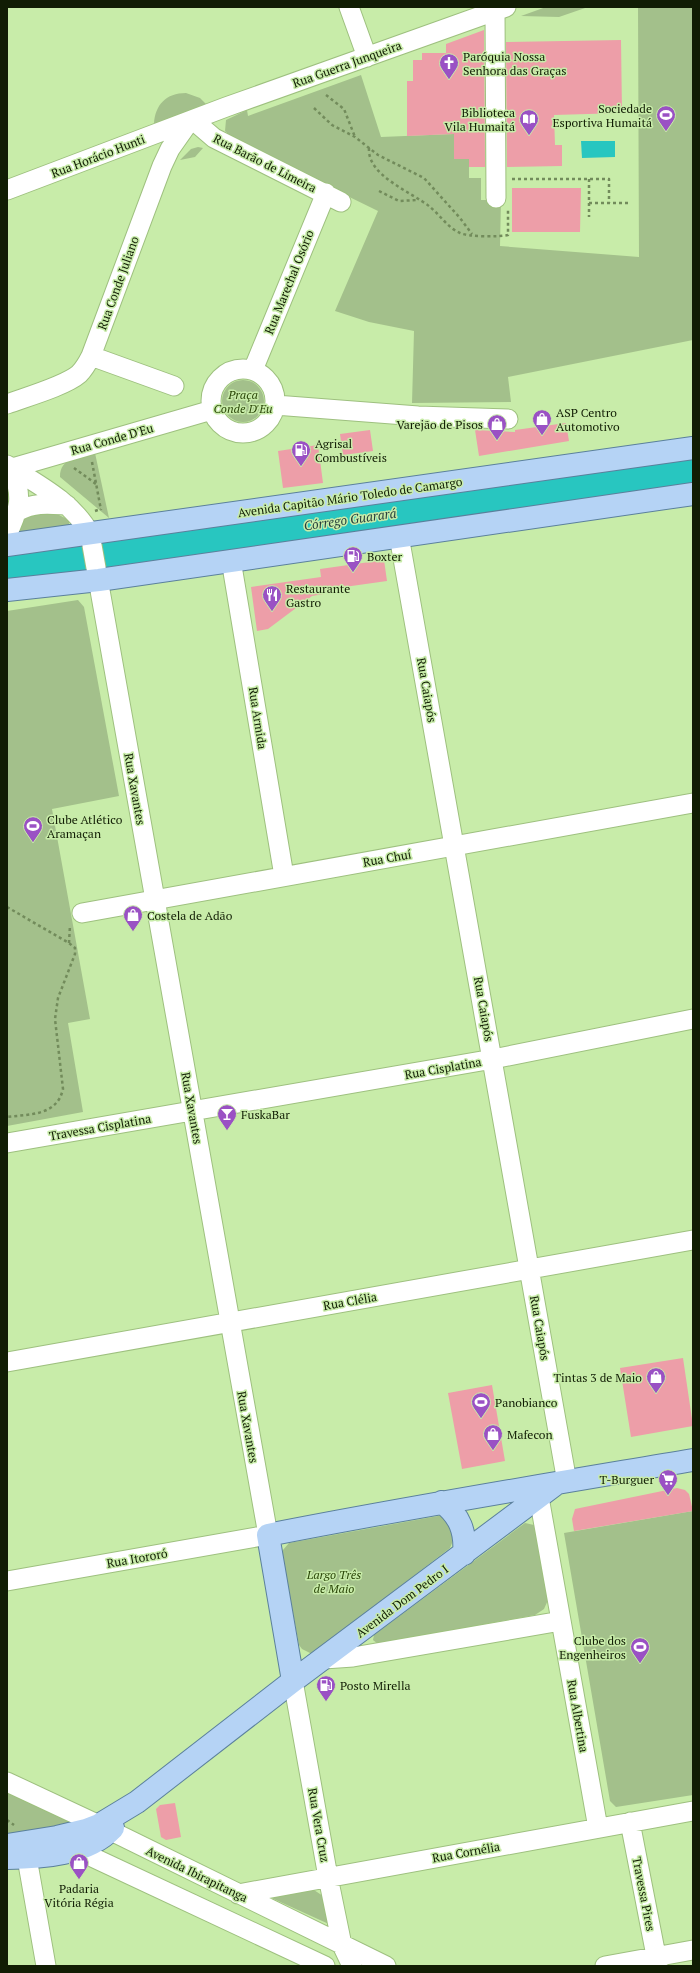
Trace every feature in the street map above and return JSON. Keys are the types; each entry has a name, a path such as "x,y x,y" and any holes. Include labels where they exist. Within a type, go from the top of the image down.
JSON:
{"main road":[{"name":"Avenida Capitão Mário Toledo de Camargo","path":"10,586 97,551 693,448"},
{"name":"Avenida Capitão Mário Toledo de Camargo","path":"7,545 231,560 693,494"},
{"name":"Avenida Dom Pedro I","path":"17,1858 74,1851 98,1840 105,1828 137,1802 293,1681 464,1554 550,1487 693,1460"},
{"path":"268,1534 442,1502 550,1487"},
{"path":"442,1502 452,1510 459,1519 465,1542 464,1554"},
{"name":"Rua Xavantes","path":"268,1534 293,1681"},
{"name":"Avenida Dom Pedro I","path":"7,1845 105,1828"}],"street":[{"path":"349,7 367,57"},
{"path":"496,198 500,9"},
{"name":"Rua Guerra Junqueira","path":"191,121 500,9"},
{"name":"Rua Horácio Hunti","path":"7,189 191,121"},
{"name":"Rua Barão de Limeira","path":"191,121 214,138 333,198"},
{"name":"Rua Conde Juliano","path":"7,404 66,381 78,374 91,356 162,166 170,149 191,121"},
{"name":"Rua Marechal Osório","path":"253,370 333,198"},
{"path":"91,356 174,386"},
{"path":"237,369 253,370 268,380 275,396 275,405 268,420 262,426 246,433 233,431 222,425 212,410 211,395 218,381 230,371 237,369"},
{"path":"275,405 411,415 508,419"},
{"name":"Rua Conde D'Eu","path":"10,466 56,456 212,410"},
{"path":"10,466 67,505 77,514 97,551"},
{"path":"7,535 18,511 18,489 10,466"},
{"path":"18,511 29,506 39,504 67,505"},
{"name":"Rua Caiapós","path":"399,536 530,1269 550,1487"},
{"name":"Rua Xavantes","path":"97,551 155,899 268,1534"},
{"name":"Rua Armida","path":"231,560 284,876"},
{"name":"Rua Chuí","path":"82,913 693,803"},
{"name":"Rua Cisplatina","path":"192,1111 493,1059 693,1018"},
{"name":"Travessa Cisplatina","path":"7,1143 192,1111"},
{"name":"Rua Clélia","path":"7,1362 693,1240"},
{"name":"Rua Albertina","path":"550,1487 561,1621 598,1828"},
{"name":"Rua Itororó","path":"7,1581 268,1534"},
{"path":"324,1658 353,1657 561,1621"},
{"name":"Rua Vera Cruz","path":"293,1681 328,1877 342,1944 352,1966"},
{"name":"Avenida Ibirapitanga","path":"7,1782 105,1828 386,1966"},
{"name":"Rua Cornélia","path":"238,1894 693,1811"},
{"name":"Travessa Pires","path":"630,1822 657,1961"},
{"path":"74,1851 92,1857 325,1966"},
{"path":"17,1858 46,1966"},
{"path":"605,1966 657,1961 693,1950"}],"path":[{"path":"326,95 344,109 355,137"},
{"path":"314,108 332,125 355,137 378,155 424,178 460,218 472,234"},
{"path":"369,148 370,157 386,178 430,206 460,233 495,237 508,235"},
{"path":"496,179 609,179 609,203"},
{"path":"589,179 589,217"},
{"path":"379,191 399,201 419,200"},
{"path":"589,203 628,203"},
{"path":"91,445 92,467 97,485 97,551"},
{"path":"56,456 64,463 87,476 97,485"},
{"path":"7,907 69,943 75,948 75,954 58,998 55,1019 63,1090 61,1098 56,1106 47,1111 7,1117"}],"green space":[{"path":"546,7 588,7 559,17 521,16"},
{"path":"638,7 693,7 693,340 508,377 511,402 412,403 414,331 369,322 335,311 378,211 237,142 225,131 226,120 247,110 248,116 361,75 381,137 454,134 469,159 469,178 481,178 481,200 501,200 500,246 639,257"},
{"path":"186,93 200,98 207,105 154,124 157,111 163,101 173,95"},
{"path":"198,147 203,148 195,157 180,160 191,149"},
{"name":"Praça Conde D'Eu","path":"243,380 258,386 264,401 258,416 243,422 228,416 222,401 228,386"},
{"path":"95,453 109,518 60,477 61,470 67,462 72,459"},
{"path":"28,513 55,513 69,520 69,526 16,535 24,517"},
{"name":"Clube Atlético Aramaçan","path":"78,600 84,607 119,796 52,809 90,1019 68,1023 83,1112 7,1126 7,611"},
{"name":"Clube dos Engenheiros","path":"693,1511 693,1795 616,1807 610,1801 564,1533"},
{"name":"Largo Três de Maio","path":"442,1516 456,1533 450,1548 312,1654 302,1649 299,1645 282,1555 283,1550 289,1543"},
{"path":"525,1523 534,1525 536,1530 548,1600 544,1609 535,1615 378,1644 373,1640 374,1635"},
{"path":"7,1791 79,1823 7,1835"},
{"path":"314,1890 323,1896 331,1925 267,1896"}],"water":[{"path":"581,141 615,141 615,157 582,158"}],"building":[{"path":"484,30 485,167 469,167 469,159 454,159 454,134 407,136 407,81 413,81 413,60 422,60 422,53 446,53 446,44"},
{"path":"621,40 622,113 554,115 555,145 562,145 562,166 507,167 506,42"},
{"path":"512,188 581,188 580,232 512,232"},
{"path":"566,423 569,441 479,456 475,430 515,432 515,430"},
{"path":"370,430 373,451 343,455 340,434"},
{"name":"Agrisal Combustíveis","path":"318,445 323,483 283,488 278,451"},
{"name":"Restaurante Gastro","path":"384,560 387,581 323,590 324,594 312,596 268,629 257,631 251,587 321,577 320,569"},
{"name":"Tintas 3 de Maio","path":"683,1358 693,1426 631,1437 620,1368"},
{"path":"492,1385 505,1461 462,1469 448,1393"},
{"path":"677,1488 685,1490 689,1494 693,1511 574,1531 572,1519 575,1509"},
{"path":"175,1803 181,1837 166,1840 161,1837 156,1809 160,1805"}],"waterway":[{"name":"Córrego Guarará","path":"7,568 693,470"}],"place":[{"name":"Paróquia Nossa Senhora das Graças","path":"449,80"},
{"name":"Sociedade Esportiva Humaitá","path":"666,132"},
{"name":"Biblioteca Vila Humaitá","path":"529,136"},
{"name":"ASP Centro Automotivo","path":"542,436"},
{"name":"Varejão de Pisos","path":"497,441"},
{"name":"Agrisal Combustíveis","path":"301,467"},
{"name":"Boxter","path":"353,573"},
{"name":"Restaurante Gastro","path":"272,612"},
{"name":"Clube Atlético Aramaçan","path":"33,843"},
{"name":"Costela de Adão","path":"133,932"},
{"name":"FuskaBar","path":"227,1131"},
{"name":"Tintas 3 de Maio","path":"656,1394"},
{"name":"Panobianco","path":"481,1419"},
{"name":"Mafecon","path":"493,1451"},
{"name":"T-Burguer","path":"668,1496"},
{"name":"Clube dos Engenheiros","path":"640,1664"},
{"name":"Posto Mirella","path":"326,1702"},
{"name":"Padaria Vitória Régia","path":"79,1880"}]}
